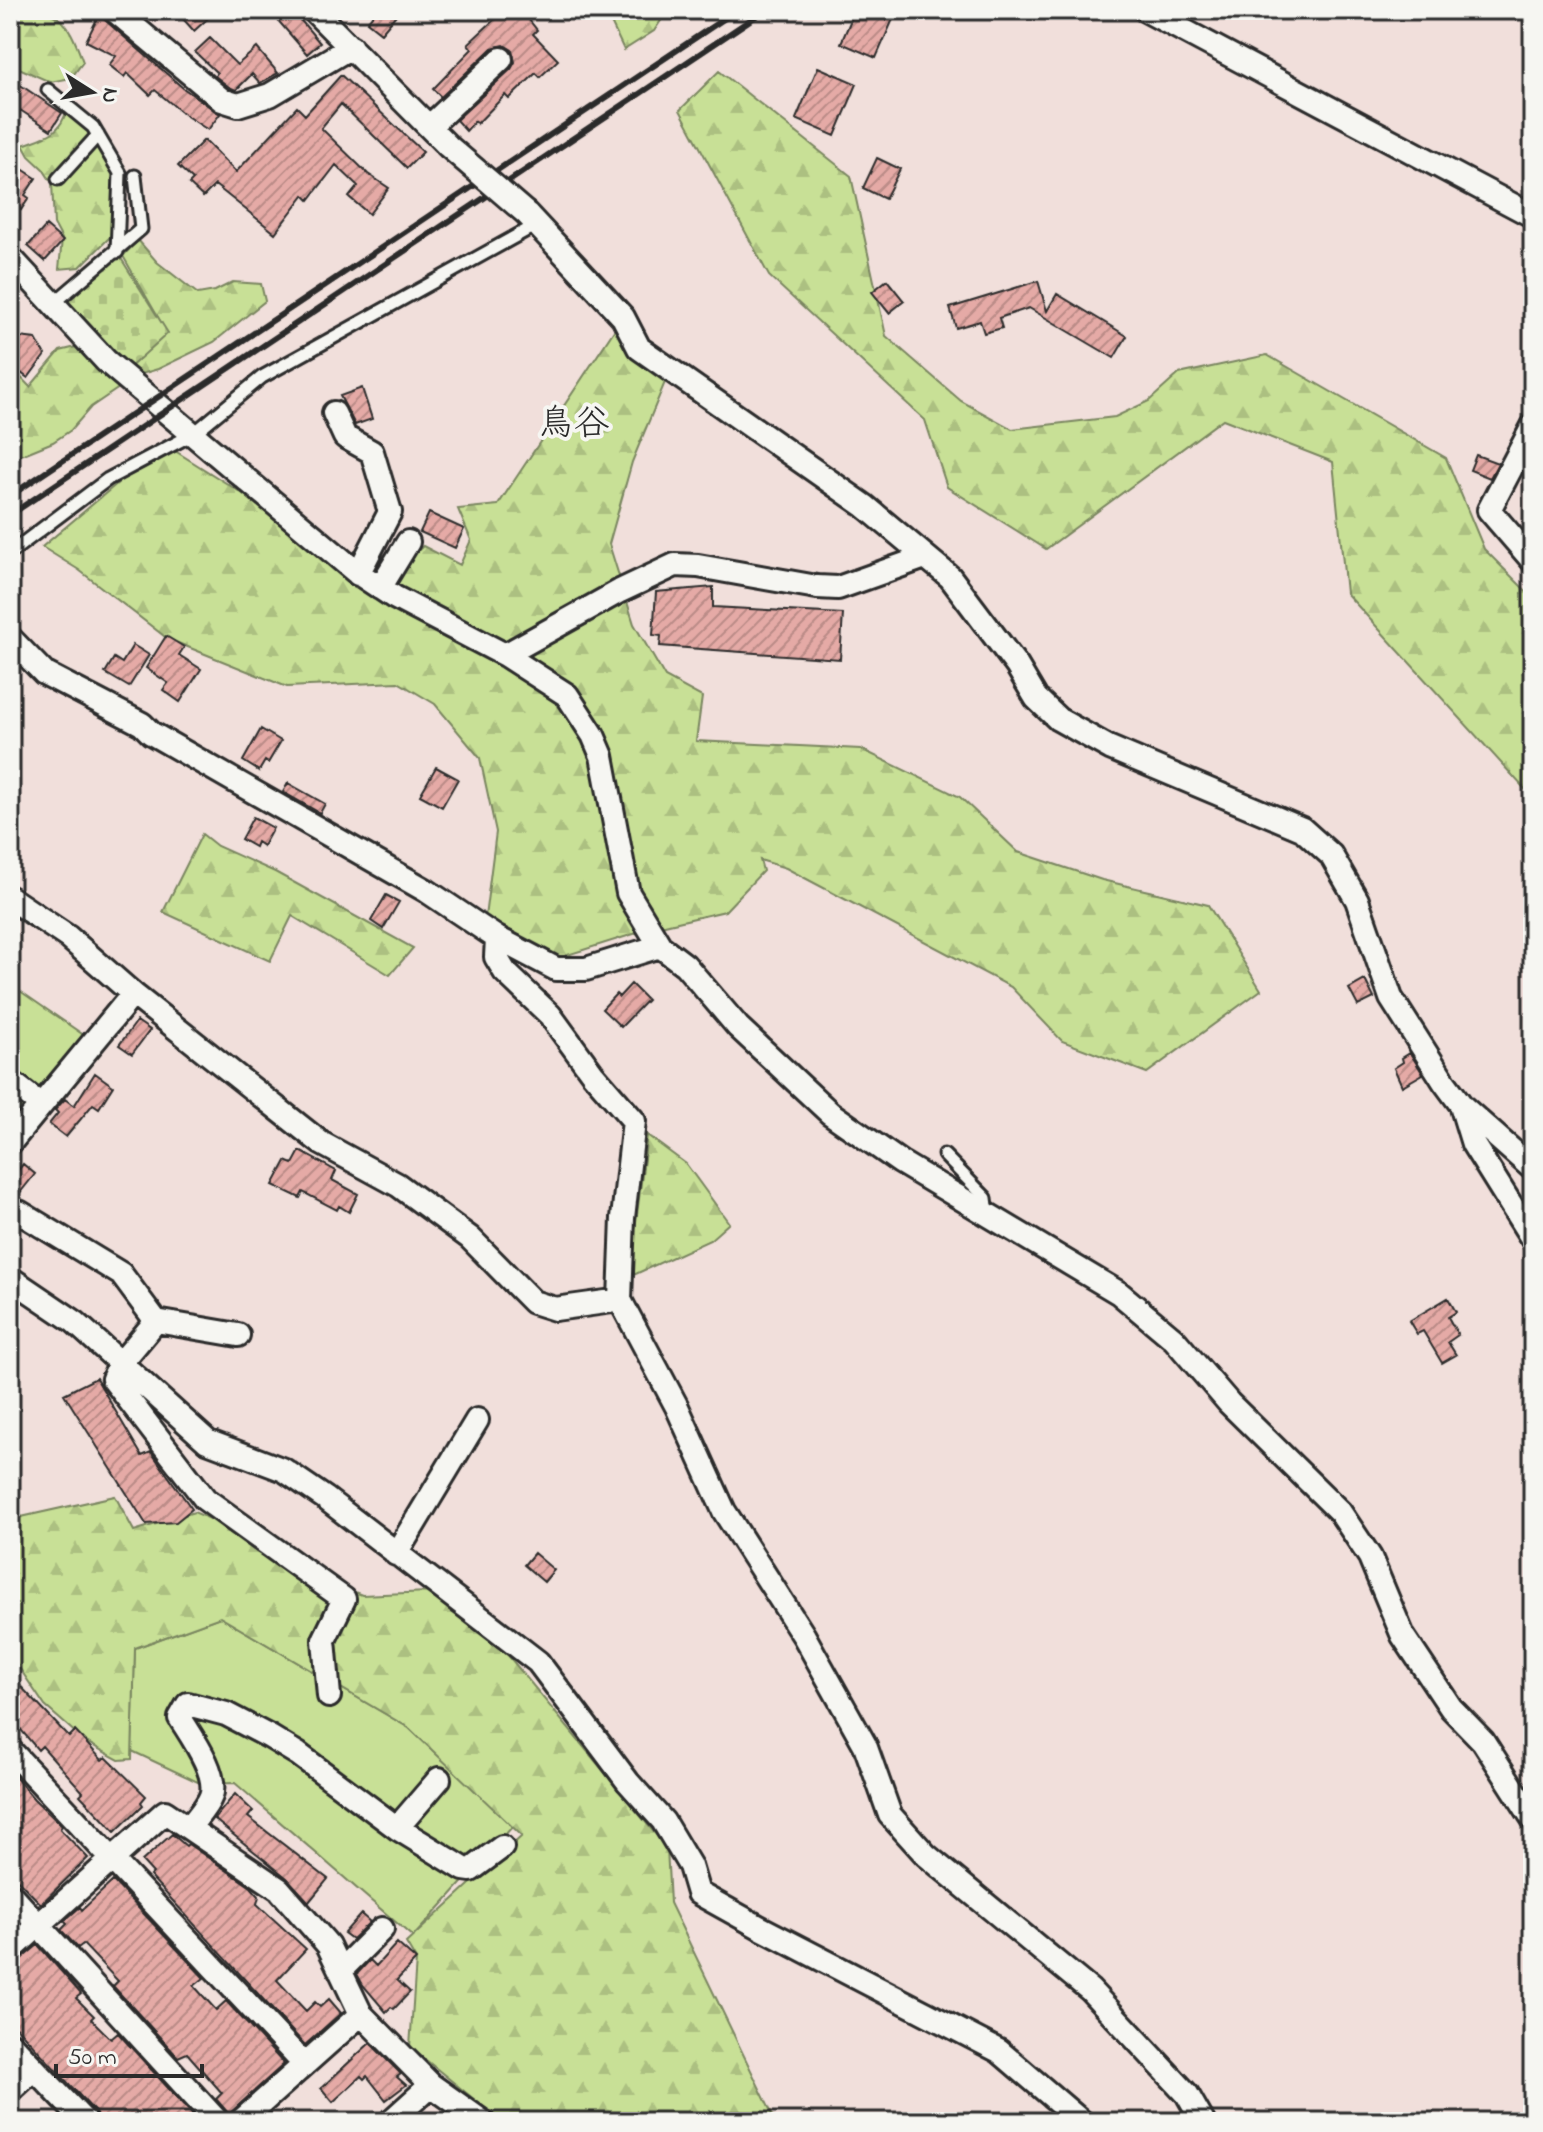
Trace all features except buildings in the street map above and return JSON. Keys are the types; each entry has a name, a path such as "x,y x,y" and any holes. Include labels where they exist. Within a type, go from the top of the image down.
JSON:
{"street":[{"path":"114,10 222,100 238,105 270,95 351,47"},
{"path":"313,10 448,146 532,220 623,317 639,348 855,499 950,577 1017,666 1036,698 1058,719 1110,748 1302,829 1331,855 1357,900 1391,998 1462,1106 1533,1169"},
{"path":"1145,10 1533,216"},
{"path":"429,127 501,59"},
{"path":"10,257 106,361 358,574 505,655 567,695 593,735 602,756 628,893 660,946 685,965 738,1027 830,1113 900,1162 1119,1293 1174,1339 1229,1403 1340,1512 1370,1557 1403,1636 1451,1708 1483,1741 1533,1819"},
{"path":"334,413 345,437 372,452 390,512 358,574"},
{"path":"1533,426 1489,510 1533,561"},
{"path":"380,588 408,542"},
{"path":"505,655 620,591 675,565 838,588 925,557"},
{"path":"10,638 44,673 142,724 151,733 427,891 497,938 556,969 586,969 660,946"},
{"path":"10,898 68,937 133,994 321,1143 398,1185 470,1238 533,1302 555,1309 620,1300"},
{"path":"497,938 496,957 505,972 550,1015 593,1074 634,1121 623,1218 620,1300 677,1407 724,1511 804,1636 865,1745 890,1815 926,1855 1090,1990 1187,2094 1203,2122"},
{"path":"10,1143 133,994"},
{"path":"10,1081 41,1105"},
{"path":"1462,1106 1473,1144 1533,1240"},
{"path":"19,1212 121,1274 156,1321 238,1335"},
{"path":"10,1278 75,1322 207,1441 284,1470 538,1662 628,1782 663,1821 690,1866 698,1893 999,2051 1082,2122"},
{"path":"156,1321 120,1364 113,1379 205,1499 344,1599 324,1640 329,1696"},
{"path":"396,1554 477,1420"},
{"path":"189,1828 212,1795 209,1772 180,1718 188,1704 226,1714 270,1737 307,1760 397,1828 464,1869 471,1870 502,1847"},
{"path":"10,1750 303,2063"},
{"path":"397,1828 439,1779"},
{"path":"10,1951 165,1812 279,1889 328,1945 361,2014 431,2085 483,2122"},
{"path":"10,1894 218,2122"},
{"path":"341,1970 382,1929"},
{"path":"240,2122 361,2014"},
{"path":"10,2043 85,2122"},
{"path":"10,2091 34,2069"},
{"path":"390,2122 431,2085"}],"lane":[{"path":"48,90 93,127 120,173 117,252"},
{"path":"58,179 98,135"},
{"path":"53,304 141,229 135,176"},
{"path":"10,553 108,479 193,434 262,377 532,220"},
{"path":"944,1155 986,1198 988,1214"}],"green space":[{"path":"10,10 51,14 66,25 83,62 71,78 50,82 10,64"},
{"path":"605,10 668,10 654,31 624,50"},
{"path":"719,71 851,176 886,336 961,401 1012,429 1115,417 1149,401 1179,374 1267,355 1446,458 1484,549 1533,598 1533,798 1346,593 1333,462 1223,419 1046,549 947,487 925,420 769,276 680,110"},
{"path":"67,109 83,111 116,171 114,233 80,267 59,269 62,239 54,224 52,183 23,145 56,129"},
{"path":"138,240 157,262 198,294 215,291 233,282 261,284 265,301 214,342 158,369 138,375 91,407 71,430 53,442 14,458 10,450 10,366 30,387 60,351 80,346 133,355 150,349 167,333 123,256"},
{"path":"117,252 168,333 126,371 56,307"},
{"path":"623,317 670,370 632,462 609,544 634,624 665,677 702,697 696,741 861,749 960,797 1018,852 1102,880 1208,905 1261,990 1147,1073 1062,1041 1011,987 786,868 760,860 763,871 725,911 656,927 558,958 485,917 496,832 480,758 435,704 398,682 287,687 168,639 79,570 42,547 164,444 321,543 368,580 408,560 423,546 460,565 471,540 458,509 498,505"},
{"path":"202,834 217,846 275,872 413,948 390,975 292,916 270,961 163,912"},
{"path":"10,984 85,1036 10,1129"},
{"path":"647,1135 686,1164 729,1223 710,1240 629,1277"},
{"path":"10,1491 21,1517 115,1496 134,1531 194,1512 229,1527 256,1552 362,1595 428,1592 488,1631 667,1848 670,1903 776,2122 502,2122 410,2047 416,1960 406,1943 522,1836 409,1728 220,1617 135,1648 132,1759 119,1760 86,1742 45,1706 10,1654"},
{"path":"220,1617 409,1728 513,1826 413,1937 235,1783 202,1784 132,1751 135,1648"}],"railway":[{"path":"10,496 737,10"},
{"path":"10,515 765,10"}],"district":[{"name":"鳥谷","path":"574,425"}]}
